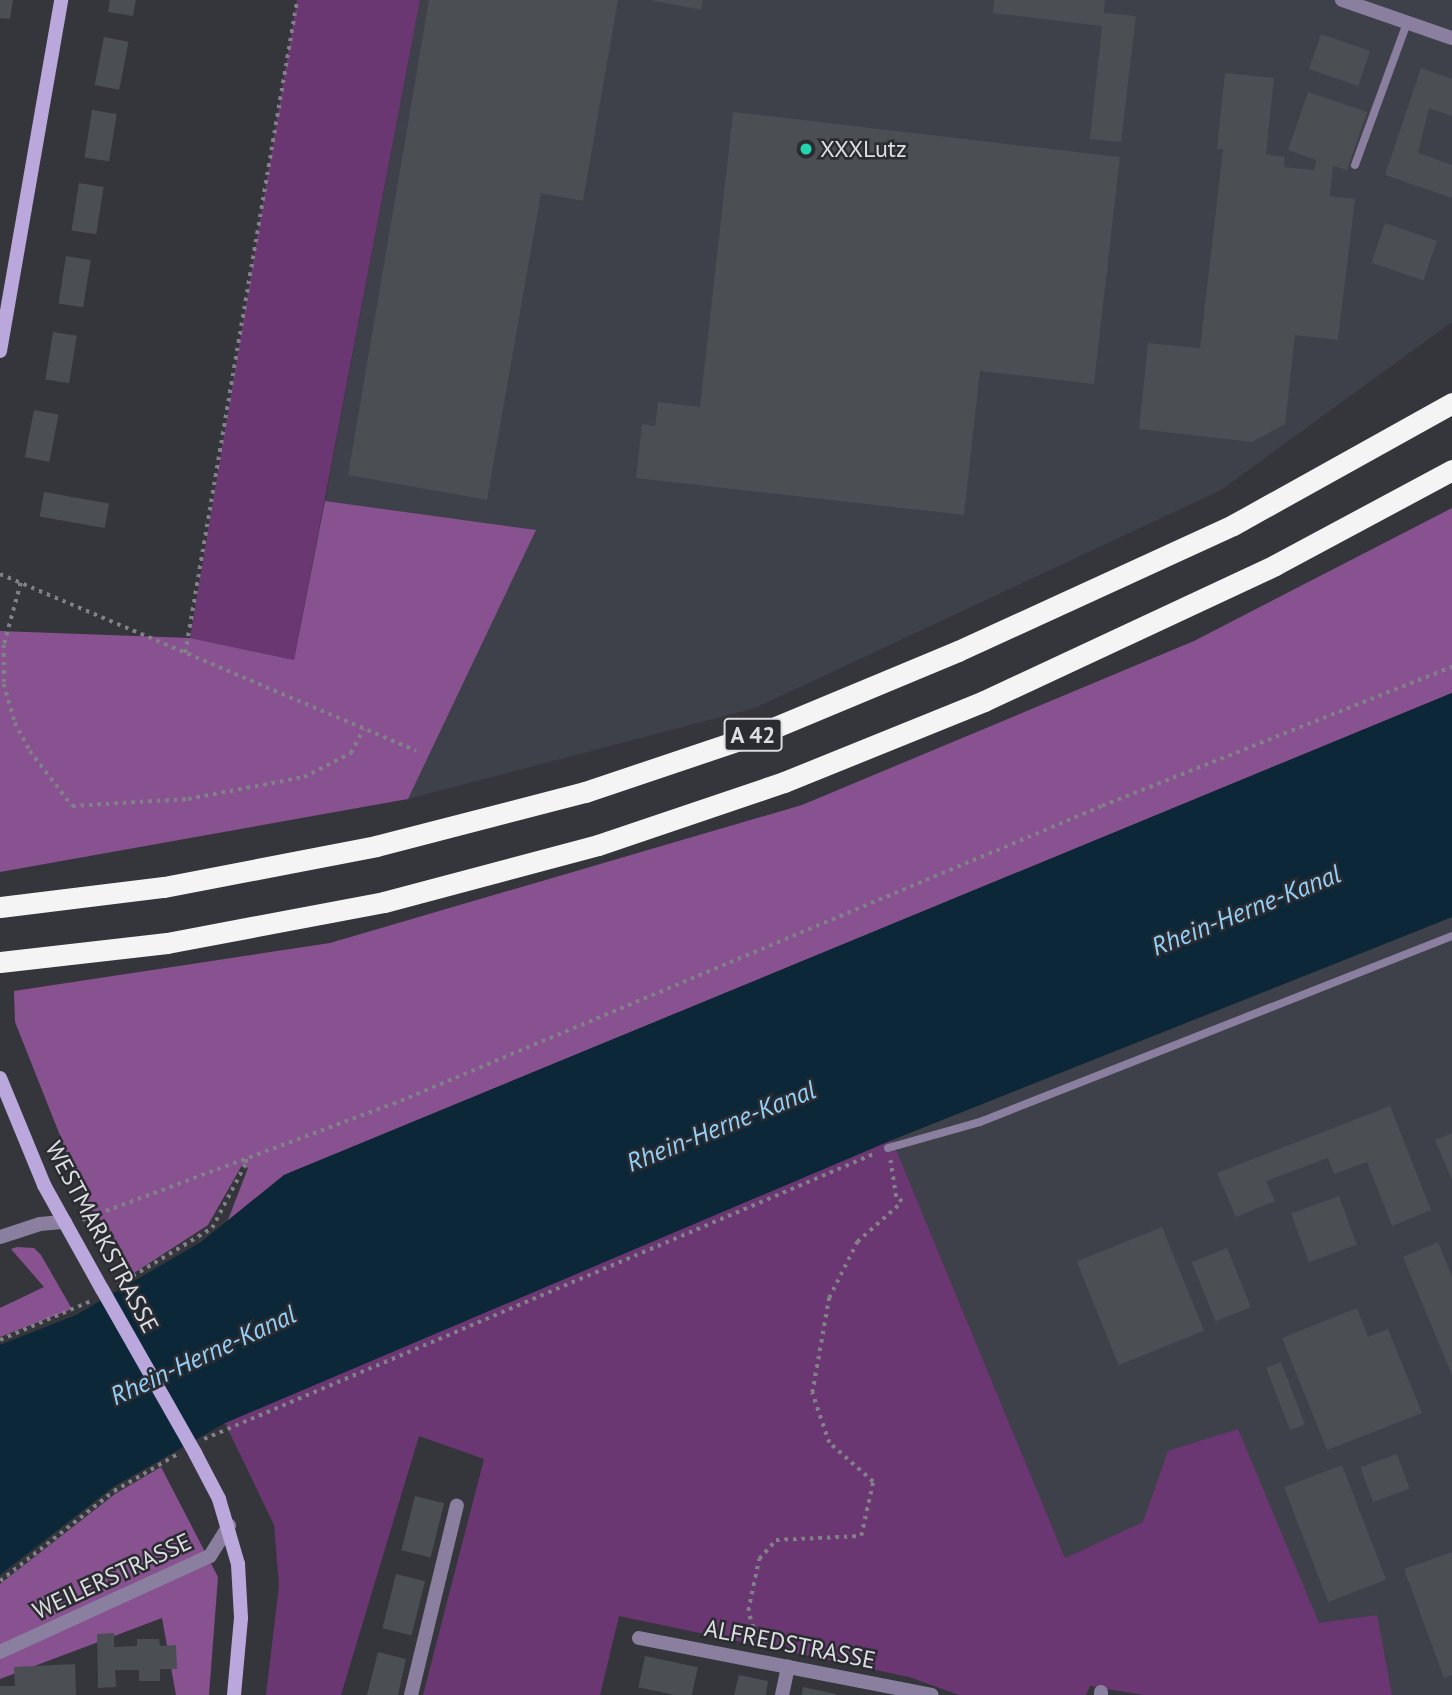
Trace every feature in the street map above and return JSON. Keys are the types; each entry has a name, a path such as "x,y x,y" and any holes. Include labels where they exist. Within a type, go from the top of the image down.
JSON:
{"highway":[{"name":"A 42","path":"0,907 164,887 376,846 585,792 765,731 971,645 1233,525 1452,403"},
{"name":"A 42","path":"0,962 167,943 384,902 611,841 784,782 984,701 1275,565 1452,470"}],"street":[{"path":"0,351 61,0"},
{"path":"1342,0 1364,4 1407,23 1452,38"},
{"name":"WESTMARKSTRASSE","path":"0,1078 65,1222 191,1450 229,1525 238,1564 241,1618 234,1695"},
{"path":"0,1237 40,1224 65,1222"},
{"path":"411,1695 457,1505"},
{"name":"WEILERSTRASSE","path":"0,1652 210,1556 229,1525"},
{"name":"ALFREDSTRASSE","path":"639,1638 932,1695"},
{"path":"782,1695 788,1667"}],"lane":[{"path":"1355,165 1407,23"},
{"path":"888,1148 980,1122 1452,936"}],"path":[{"path":"185,653 297,0"},
{"path":"0,574 416,751"},
{"path":"21,583 4,645 4,684 15,723 30,751 72,806 188,799 304,777 351,753 363,729"},
{"path":"65,1222 92,1219 160,1194 245,1156 393,1104 1102,806 1452,667"},
{"path":"0,1581 114,1491 191,1450 229,1425 483,1323 888,1148 896,1197 902,1202 857,1242 829,1298 812,1393 830,1443 873,1482 861,1535 776,1540 759,1559 748,1611 764,1662"},
{"path":"0,1340 103,1292 212,1228 246,1163 245,1156"}],"shaded area":[{"path":"297,0 420,0 294,660 190,638"},
{"path":"420,0 1452,0 1452,322 1221,490 755,708 408,799 535,531 325,501"},
{"path":"325,501 536,530 408,799 0,872 0,631 190,638 294,660"},
{"path":"1452,508 1452,693 284,1175 226,1225 248,1168 242,1165 208,1225 134,1273 108,1228 88,1206 15,1022 14,991 330,943 802,805 1194,641"},
{"path":"1452,917 1452,1695 1269,1695 1143,1522 1065,1558 892,1140"},
{"path":"892,1140 1065,1558 1143,1522 1168,1451 1238,1429 1319,1623 1377,1615 1392,1695 1143,1695 1090,1686 1086,1695 959,1695 909,1677 619,1616 600,1695 423,1695 484,1459 419,1436 341,1695 266,1695 279,1585 274,1525 225,1423"},
{"path":"34,1248 41,1255 72,1309 0,1337 0,1308 44,1287 11,1249"},
{"path":"161,1467 218,1577 209,1695 176,1695 162,1618 0,1679 0,1584 115,1494"}],"water":[{"name":"Rhein-Herne-Kanal","path":"1452,693 1452,917 892,1140 225,1423 113,1487 0,1575 0,1345 76,1315 201,1242 284,1175"}],"building":[{"path":"0,0 13,0 10,19 0,18"},
{"path":"110,0 136,0 133,16 108,12"},
{"path":"429,0 618,0 583,201 541,193 487,500 348,475"},
{"path":"650,0 703,0 701,10"},
{"path":"994,0 1105,0 1104,13 1136,16 1121,142 1090,139 1102,26 993,13"},
{"path":"1321,34 1370,51 1358,86 1309,69"},
{"path":"104,37 129,42 119,90 95,85"},
{"path":"1421,68 1452,79 1452,116 1429,108 1418,153 1452,165 1452,198 1385,175"},
{"path":"1225,73 1274,78 1266,154 1285,157 1284,167 1314,170 1316,160 1288,150 1308,92 1367,112 1347,170 1333,166 1330,196 1355,199 1338,340 1295,335 1285,424 1252,442 1139,429 1148,343 1200,348 1223,149 1217,149"},
{"path":"92,110 117,114 109,161 84,157"},
{"path":"733,112 1120,157 1094,384 980,371 964,515 636,478 642,424 655,426 658,402 700,407"},
{"path":"79,183 104,187 96,234 71,230"},
{"path":"1385,223 1437,241 1423,281 1371,263"},
{"path":"66,256 91,260 83,307 58,303"},
{"path":"53,332 77,336 69,383 45,379"},
{"path":"34,410 59,415 49,462 25,457"},
{"path":"44,492 109,503 105,528 40,517"},
{"path":"1390,1106 1431,1210 1392,1226 1367,1162 1334,1174 1328,1158 1266,1181 1275,1201 1236,1217 1217,1173"},
{"path":"1452,1133 1452,1180 1435,1140"},
{"path":"1339,1196 1357,1245 1309,1262 1291,1213"},
{"path":"1162,1227 1204,1331 1119,1365 1077,1261"},
{"path":"1438,1242 1452,1276 1452,1375 1403,1257"},
{"path":"1227,1248 1251,1307 1216,1322 1192,1262"},
{"path":"1357,1308 1368,1337 1388,1329 1422,1413 1327,1450 1282,1338"},
{"path":"1281,1362 1305,1425 1290,1430 1266,1368"},
{"path":"1397,1454 1410,1489 1373,1502 1360,1467"},
{"path":"1342,1465 1386,1580 1328,1602 1284,1487"},
{"path":"415,1496 444,1503 431,1558 401,1550"},
{"path":"1452,1552 1452,1675 1444,1678 1404,1569"},
{"path":"396,1574 425,1581 412,1636 382,1628"},
{"path":"114,1633 114,1647 137,1646 137,1639 159,1639 160,1646 176,1645 177,1669 160,1669 160,1681 139,1681 139,1670 115,1670 116,1687 98,1688 97,1634"},
{"path":"378,1652 406,1659 398,1695 367,1695"},
{"path":"645,1656 698,1667 692,1695 675,1695 638,1687"},
{"path":"75,1664 76,1695 0,1695 0,1686 15,1686 14,1667"},
{"path":"739,1675 768,1681 766,1695 734,1695"},
{"path":"803,1687 836,1694 836,1695 802,1695"}],"place":[{"name":"XXXLutz","path":"806,149"}]}
